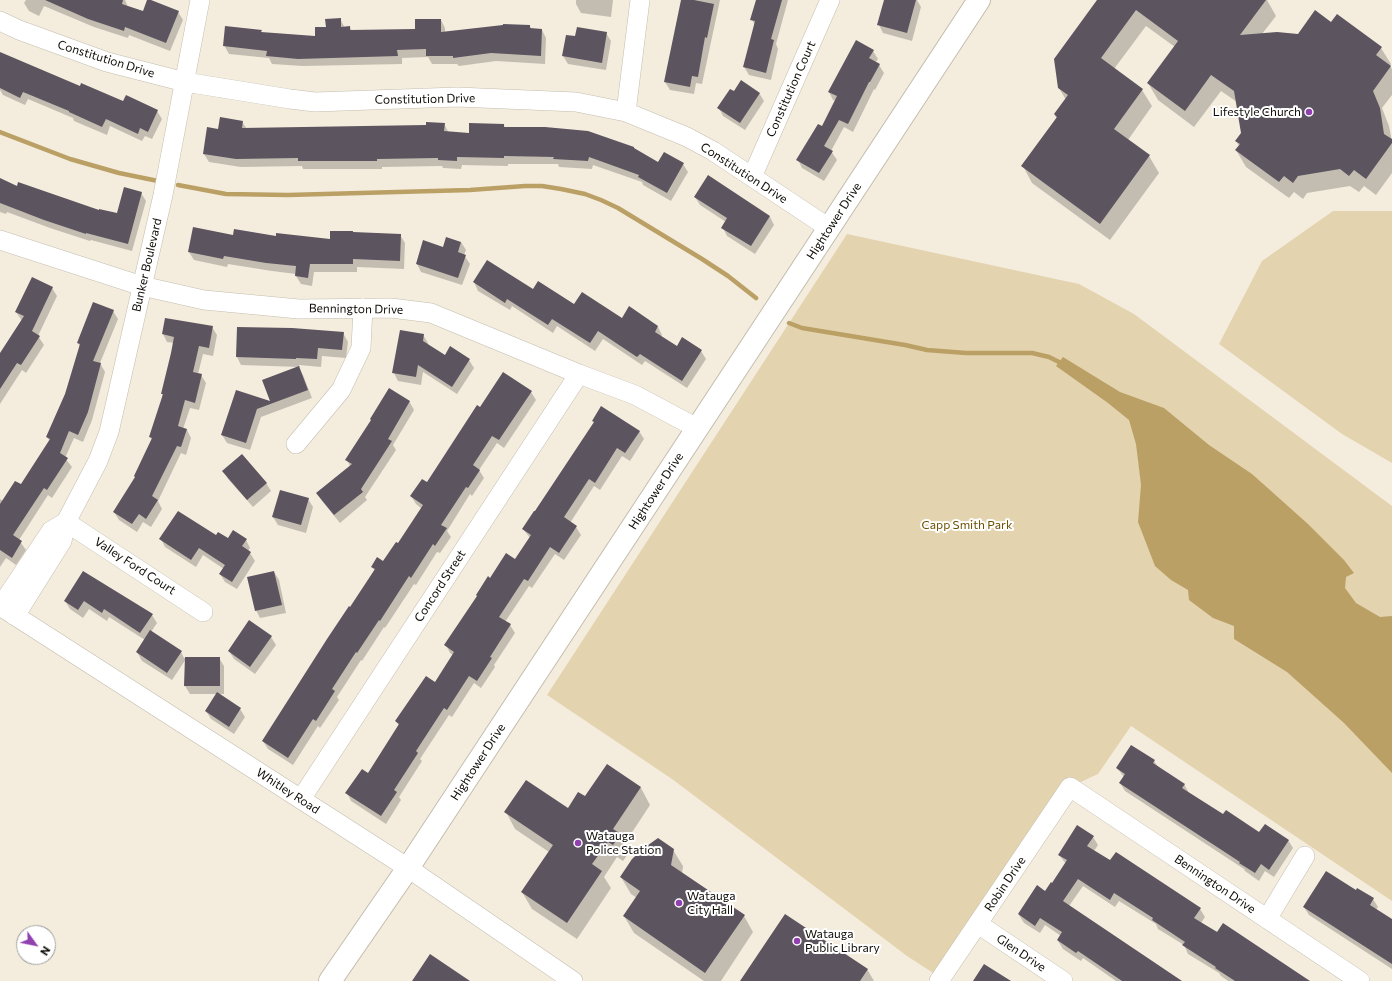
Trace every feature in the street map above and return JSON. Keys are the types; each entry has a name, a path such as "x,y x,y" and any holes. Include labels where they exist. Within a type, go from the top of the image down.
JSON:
{"main road":[{"name":"Hightower Drive","path":"330,981 408,868 979,0"}],"street":[{"name":"Bunker Boulevard","path":"5,609 62,541 66,522 98,461 109,432 163,195 200,0"},
{"path":"626,112 640,0"},
{"name":"Constitution Court","path":"752,177 830,0"},
{"name":"Constitution Drive","path":"0,21 19,30 107,62 185,82 290,99 315,102 458,97 576,102 626,112 687,137 713,151 829,228"},
{"name":"Bennington Drive","path":"2,246 142,286 204,300 299,309 391,308 431,313 579,374 635,395 697,428"},
{"path":"296,444 341,390 361,348 363,308"},
{"name":"Concord Street","path":"301,799 579,374"},
{"name":"Valley Ford Court","path":"66,522 203,612"},
{"name":"Whitley Road","path":"5,609 408,868 573,981"},
{"name":"Bennington Drive","path":"1070,787 1360,981"},
{"name":"Robin Drive","path":"939,981 1070,787"},
{"path":"1267,919 1305,856"},
{"name":"Glen Drive","path":"978,924 1063,981"}],"green space":[{"path":"1333,211 1392,211 1392,463 1342,434 1219,344 1262,261"},
{"name":"Capp Smith Park","path":"847,234 1079,284 1134,314 1392,506 1392,901 1131,726 1098,774 1070,787 941,978 907,956 672,779 547,695"}],"shaded area":[{"path":"1063,357 1120,392 1164,408 1209,445 1252,474 1308,524 1344,560 1354,573 1346,577 1345,588 1356,603 1380,617 1392,616 1392,773 1344,723 1287,672 1234,639 1234,626 1213,618 1189,600 1188,590 1171,580 1155,566 1138,522 1141,485 1136,444 1129,420 1056,366"}],"building":[{"path":"45,0 123,0 122,4 143,11 147,0 151,0 179,11 166,43 125,27 124,31 88,19"},
{"path":"681,0 694,0 714,4 707,38 705,37 698,77 692,76 690,87 664,82"},
{"path":"756,0 782,0 771,39 774,40 766,73 743,67 755,21 750,20"},
{"path":"884,0 916,0 907,33 877,25"},
{"name":"Lifestyle Church","path":"1097,0 1266,0 1240,35 1277,32 1298,34 1315,10 1331,22 1337,14 1382,47 1376,55 1391,66 1373,91 1380,108 1384,134 1392,139 1392,143 1366,179 1354,170 1349,176 1340,169 1298,176 1293,183 1284,176 1279,182 1235,150 1240,144 1235,141 1241,133 1234,91 1211,75 1185,111 1147,83 1178,41 1136,10 1101,58 1143,89 1114,129 1150,155 1100,224 1021,166 1057,117 1054,114 1068,95 1058,88 1054,59"},
{"path":"341,18 341,27 350,26 350,30 415,29 415,19 441,19 441,32 503,24 530,25 530,28 542,29 541,56 491,53 453,58 453,56 426,56 426,49 397,50 398,56 298,59 266,56 267,51 223,46 225,26 262,30 261,32 315,36 315,27 326,27 325,19"},
{"path":"577,27 607,32 602,63 562,56 566,35 575,36"},
{"path":"856,40 874,50 869,58 880,64 869,82 848,124 839,120 824,146 833,151 819,173 796,160 818,124 822,126 837,96 828,92"},
{"path":"0,52 80,86 81,83 123,101 126,95 158,110 148,132 140,128 138,134 106,119 102,127 69,111 23,92 20,98 0,88"},
{"path":"741,80 760,93 740,123 717,108 730,89 734,91"},
{"path":"220,117 243,121 242,128 426,125 426,122 445,123 444,131 469,133 469,123 504,124 504,127 545,127 588,131 634,147 658,162 664,152 684,163 667,193 638,177 639,175 589,157 588,161 553,159 554,157 504,156 504,158 457,157 457,161 438,160 438,158 377,159 377,161 298,161 298,158 236,159 203,154 207,127 218,129"},
{"path":"708,175 770,216 751,246 721,228 727,218 694,197"},
{"path":"0,178 17,186 18,182 99,210 117,213 124,187 142,192 128,244 86,234 0,203"},
{"path":"193,227 233,235 234,229 276,236 276,233 330,239 330,231 401,234 400,261 353,259 353,264 310,264 308,278 295,276 296,266 224,256 223,259 188,252"},
{"path":"446,237 461,242 458,252 466,255 458,278 416,264 423,240 443,247"},
{"path":"487,260 533,289 538,281 574,304 582,292 622,318 629,306 658,326 655,332 677,346 682,337 702,350 682,381 640,354 637,357 598,331 590,343 552,319 548,325 507,299 505,303 473,282"},
{"path":"32,277 53,287 32,331 40,336 21,365 17,363 0,389 0,353 24,316 15,312"},
{"path":"93,302 114,310 93,361 101,363 88,412 78,435 69,431 60,453 68,458 47,490 44,488 13,535 22,541 12,558 0,550 0,504 15,481 21,484 50,439 46,437 65,394 80,344 77,343"},
{"path":"165,318 213,326 209,348 199,346 193,372 202,374 195,403 185,400 178,426 187,429 181,447 177,446 152,496 158,500 146,519 139,514 132,524 113,512 135,477 134,476 152,438 149,437 163,394 161,394 174,337 162,334"},
{"path":"237,327 292,328 344,332 342,350 318,348 317,359 236,357"},
{"path":"400,330 424,334 423,341 445,355 450,346 470,359 452,387 418,365 416,377 392,373"},
{"path":"299,366 308,390 257,409 246,443 221,435 236,390 270,401 262,380"},
{"path":"503,372 532,391 499,440 492,436 473,465 480,470 468,488 466,487 441,525 447,528 435,546 433,544 411,578 409,576 380,621 379,620 357,653 356,652 332,689 335,691 316,721 313,719 288,758 262,741 327,639 375,569 371,567 377,557 383,561 396,542 398,543 423,505 410,496 422,479 427,482 477,405 480,407"},
{"path":"389,388 410,401 388,439 392,441 361,489 363,492 334,515 316,493 352,464 345,460 371,420 370,419"},
{"path":"601,406 640,431 625,453 617,448 595,483 589,479 564,517 577,526 559,553 550,547 528,581 524,579 499,617 511,624 490,657 492,658 477,681 469,676 447,710 444,708 416,751 418,753 394,790 397,792 381,816 345,793 362,769 368,773 399,724 395,721 426,676 435,682 454,652 444,645 477,596 476,595 488,576 490,578 506,553 515,559 531,535 522,529 594,422 592,421"},
{"path":"242,454 267,483 247,500 222,471"},
{"path":"280,490 309,498 301,525 272,517"},
{"path":"178,511 216,535 218,532 228,538 233,530 247,539 242,546 251,552 232,582 219,574 225,565 199,548 191,560 159,539"},
{"path":"83,571 153,614 140,633 104,609 102,613 84,601 78,610 64,601"},
{"path":"274,571 282,605 255,611 247,577"},
{"path":"249,620 272,636 250,667 228,651"},
{"path":"150,630 182,651 167,673 136,652"},
{"path":"185,657 220,657 220,686 184,686"},
{"path":"217,692 241,708 229,727 205,711"},
{"path":"1131,745 1155,760 1153,763 1185,784 1182,788 1223,814 1226,810 1259,832 1265,824 1289,840 1269,870 1261,864 1255,873 1119,783 1125,774 1116,768"},
{"name":"Watauga Police Station","path":"607,764 641,787 613,829 621,834 613,845 608,842 592,864 602,871 567,923 521,892 553,845 504,812 526,780 568,808 578,792 585,796"},
{"path":"1077,825 1094,836 1087,846 1110,860 1116,852 1201,908 1194,918 1217,932 1223,923 1310,981 1235,981 1182,945 1185,942 1152,920 1153,918 1114,893 1110,900 1078,879 1063,901 1182,981 1122,981 1078,951 1076,953 1057,940 1062,932 1040,918 1035,926 1018,914 1037,885 1045,891 1051,882 1052,883 1067,860 1058,855"},
{"name":"Watauga City Hall","path":"658,838 674,849 671,865 745,915 705,973 623,916 640,891 620,877 632,859"},
{"path":"1326,871 1356,890 1357,888 1374,898 1370,905 1392,919 1392,964 1303,907"},
{"name":"Watauga Public Library","path":"785,914 868,969 860,981 740,981"},
{"path":"430,954 470,981 412,981"},
{"path":"984,964 1011,981 973,981"}],"waterway":[{"path":"0,132 70,159 119,173 158,181"},
{"path":"178,185 226,194 288,195 470,190 525,186 542,186 561,189 585,194 618,208 702,259 728,276 756,298"},
{"path":"789,323 802,328 927,350 966,353 1032,353 1049,357 1063,364"}],"place":[{"name":"Lifestyle Church","path":"1309,112"},
{"name":"Watauga Police Station","path":"578,843"},
{"name":"Watauga City Hall","path":"679,903"},
{"name":"Watauga Public Library","path":"797,941"}]}
